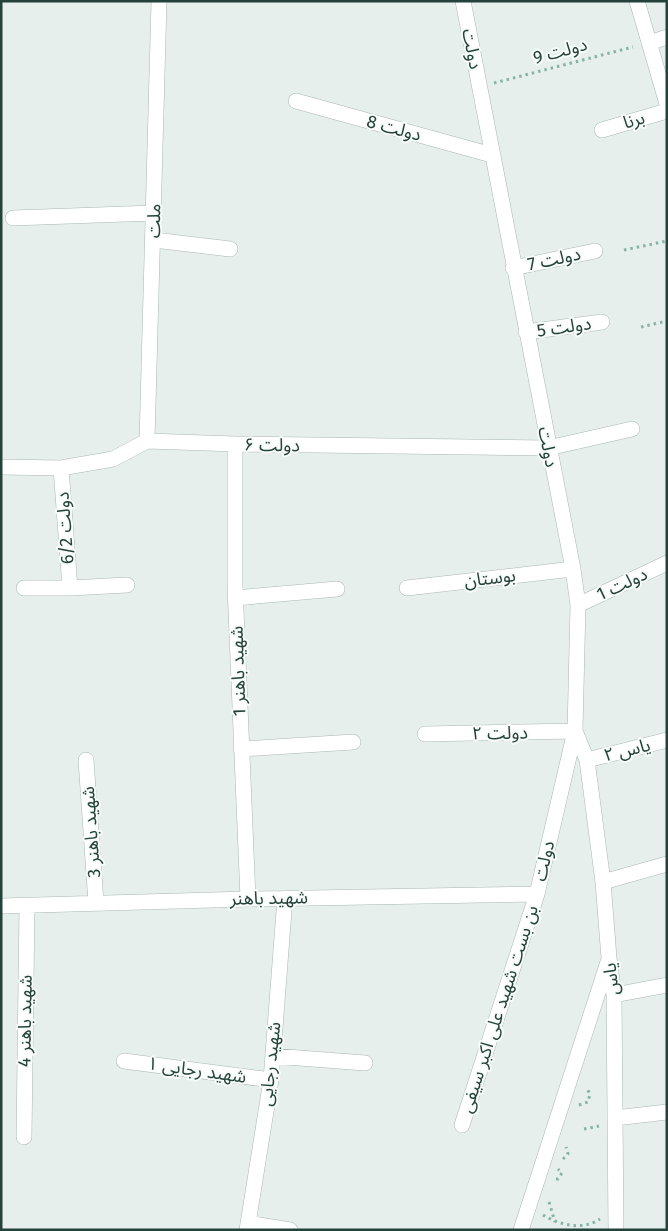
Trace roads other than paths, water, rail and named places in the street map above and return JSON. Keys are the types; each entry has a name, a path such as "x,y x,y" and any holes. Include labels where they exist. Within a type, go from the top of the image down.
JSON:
{"street":[{"name":"ملت","path":"147,441 154,240 159,1"},
{"name":"دولت","path":"463,1 548,448 573,568 578,605 575,731 537,894"},
{"path":"637,1 667,104"},
{"path":"649,43 667,37"},
{"name":"دولت 8","path":"296,101 492,155"},
{"name":"برنا","path":"602,130 667,111"},
{"path":"13,218 154,213"},
{"path":"154,240 230,249"},
{"name":"دولت 7","path":"514,268 595,251"},
{"name":"دولت 5","path":"526,332 602,322"},
{"name":"دولت ۶","path":"1,467 61,468 113,458 147,441 548,448 632,429"},
{"name":"شهید باهنر 1","path":"236,444 235,598 248,899"},
{"name":"دولت 6/2","path":"61,468 70,588"},
{"name":"دولت 1","path":"578,605 667,563"},
{"name":"بوستان","path":"407,588 573,568"},
{"name":"دولت 6/2","path":"24,588 127,585"},
{"path":"235,598 338,589"},
{"name":"دولت ۲","path":"425,734 575,731"},
{"name":"یاس","path":"575,731 587,760 603,882 614,995 616,1230"},
{"name":"یاس ۲","path":"587,760 667,740"},
{"path":"241,749 353,742"},
{"name":"شهید باهنر 3","path":"86,760 96,903"},
{"path":"603,882 667,864"},
{"name":"شهید باهنر","path":"1,906 285,898 537,894"},
{"name":"بن بست شهید علی اکبر سیفی","path":"462,1125 537,894"},
{"name":"شهید رجایی","path":"247,1226 271,1080 285,898"},
{"name":"شهید باهنر 4","path":"24,1137 27,906"},
{"path":"521,1230 609,958"},
{"path":"614,995 667,985"},
{"path":"272,1056 366,1063"},
{"name":"شهید رجایی ۱","path":"124,1061 271,1080"},
{"path":"615,1118 667,1112"},
{"path":"247,1226 290,1230"}]}
